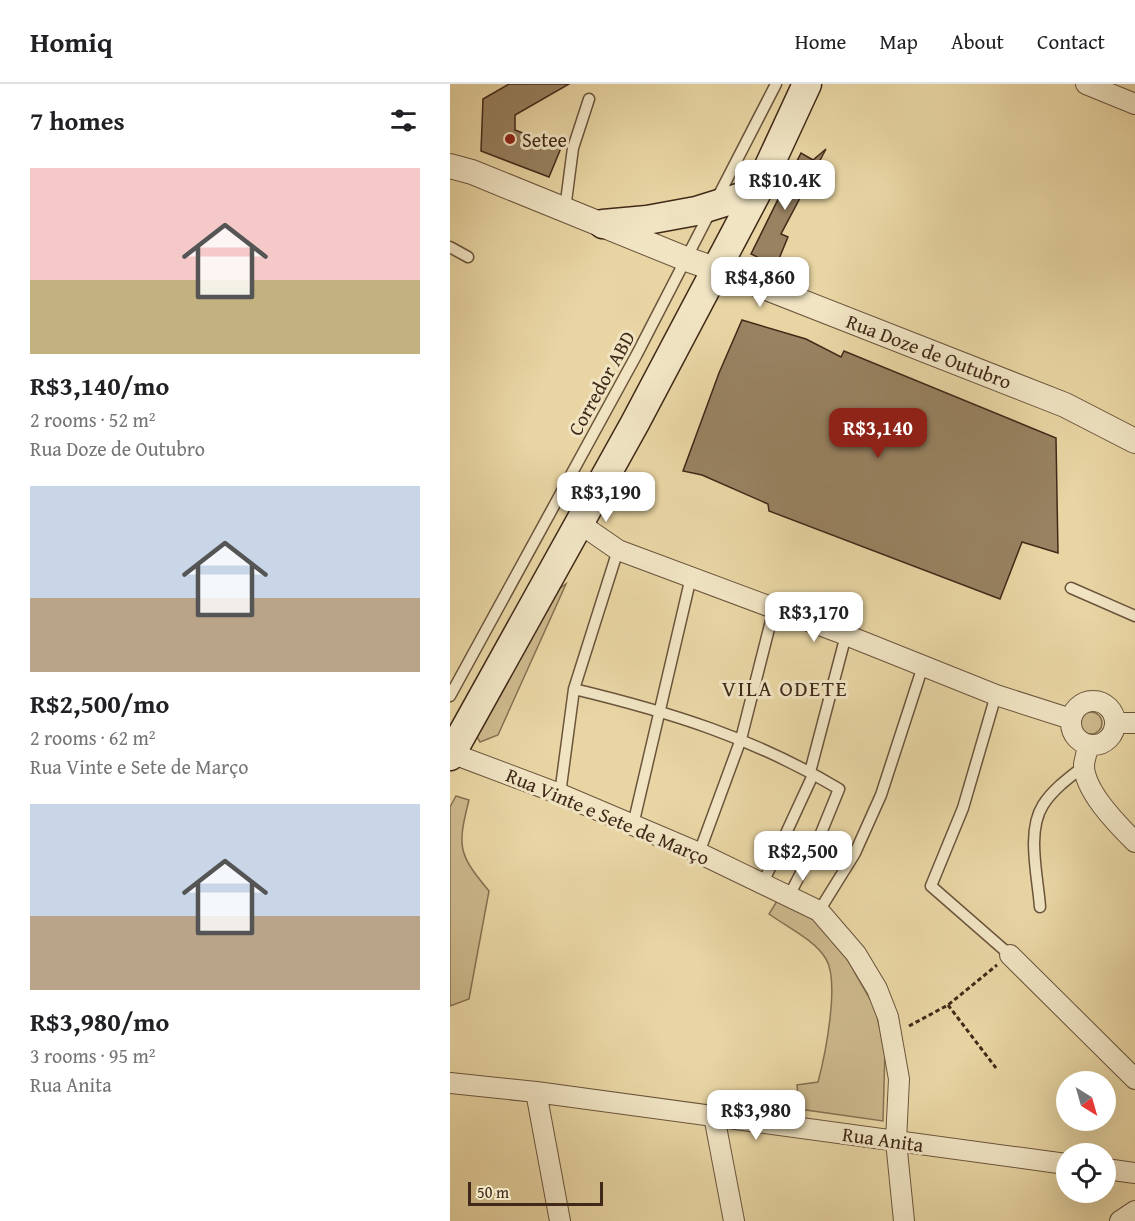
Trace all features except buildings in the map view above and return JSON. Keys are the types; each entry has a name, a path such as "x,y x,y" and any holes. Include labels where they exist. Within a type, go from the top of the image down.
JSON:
{"main road":[{"path":"451,755 757,192 807,84"},
{"path":"603,224 647,220 757,192"}],"street":[{"path":"1086,84 1135,104"},
{"name":"Rua Doze de Outubro","path":"450,166 1065,405 1135,441"},
{"path":"579,523 618,550 846,634 996,694 1071,718"},
{"path":"1091,701 1110,709 1115,723 1110,738 1104,743 1089,746 1076,739 1070,726 1071,718 1078,706 1091,701"},
{"path":"1115,723 1135,723"},
{"path":"1089,746 1084,766 1091,786 1102,806 1135,842"},
{"name":"Rua Vinte e Sete de Março","path":"451,755 560,794 699,853 819,911 856,954 878,989 892,1034 899,1079 896,1141 904,1221"},
{"path":"1010,955 1135,1079"},
{"name":"Rua Anita","path":"450,1083 536,1092 1056,1163"},
{"path":"536,1092 560,1221"},
{"path":"714,1116 734,1221"},
{"path":"1116,1170 1135,1173"},
{"path":"1120,1221 1135,1211"}],"lane":[{"name":"Corredor ABD","path":"450,696 637,354 776,84"},
{"path":"565,209 573,148 590,99"},
{"path":"450,247 468,257"},
{"path":"560,794 574,689 618,550"},
{"path":"633,825 691,577"},
{"path":"1071,588 1135,616"},
{"path":"699,853 741,739 774,609"},
{"path":"763,883 812,777 810,772 846,634"},
{"path":"819,911 855,853 881,795 923,666"},
{"path":"574,689 659,710 741,739 810,772 839,789 819,838 789,896"},
{"path":"996,694 963,807 931,885 1010,955"},
{"path":"1040,907 1035,840 1036,820 1042,805 1056,789 1084,766"}],"path":[{"path":"892,1034 948,1005 1010,955"},
{"path":"948,1005 996,1068"}],"shaded area":[{"path":"566,584 498,735 480,742 475,733 556,591"},
{"path":"1087,712 1095,712 1102,719 1102,727 1095,734 1087,734 1080,727 1080,719"},
{"path":"456,796 469,800 463,829 463,849 471,868 489,891 469,999 450,1006 450,807"},
{"path":"780,896 805,910 835,938 875,1008 885,1050 883,1121 799,1109 797,1085 818,1082 830,1019 832,984 830,970 821,952 808,940 769,914"}],"place":[{"name":"Setee","path":"510,139"}],"district":[{"name":"VILA ODETE","path":"785,688"}]}
